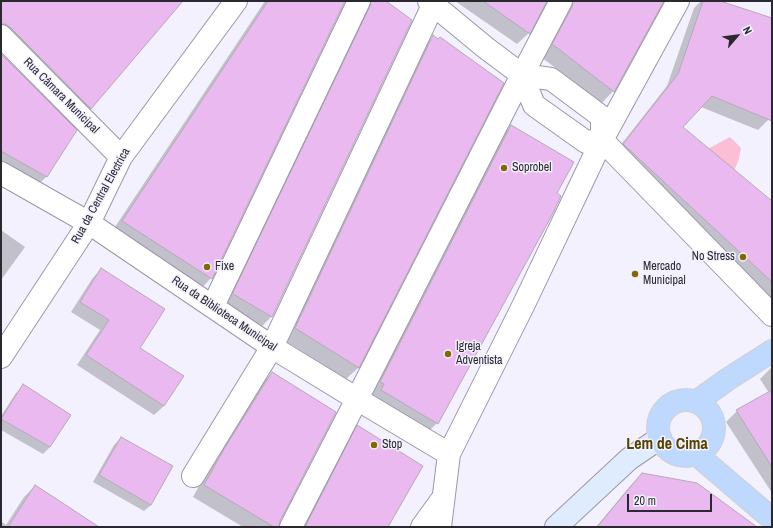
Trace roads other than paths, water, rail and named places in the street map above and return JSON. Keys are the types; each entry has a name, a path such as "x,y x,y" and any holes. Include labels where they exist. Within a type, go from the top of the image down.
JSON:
{"main road":[{"path":"696,402 728,379 772,351"},
{"path":"685,399 696,402 705,408 711,417 714,428 712,438 705,448 696,454 685,456 675,454 666,447 660,438 658,427 660,417 666,408 675,401 685,399"},
{"path":"556,527 629,459 660,438"},
{"path":"696,454 772,519"}],"street":[{"name":"Rua da Central Electrica","path":"1,358 89,223 121,157 236,1"},
{"path":"213,306 358,1"},
{"path":"291,527 561,1"},
{"path":"440,527 449,454 524,306 602,140 678,1"},
{"path":"193,476 272,347 432,2 486,48 522,75 551,79 602,117 602,140 772,314"},
{"name":"Rua Câmara Municipal","path":"1,36 121,157"},
{"path":"522,75 534,105 586,142 602,140"},
{"name":"Rua da Biblioteca Municipal","path":"1,173 89,223 272,347 449,454"},
{"path":"422,527 444,497"}],"place":[{"name":"Soprobel","path":"504,168"},
{"name":"No Stress","path":"743,257"},
{"name":"Fixe","path":"207,267"},
{"name":"Mercado Municipal","path":"635,274"},
{"name":"Igreja Adventista","path":"448,354"},
{"name":"Stop","path":"374,445"}],"district":[{"name":"Lem de Cima","path":"667,445"}]}
